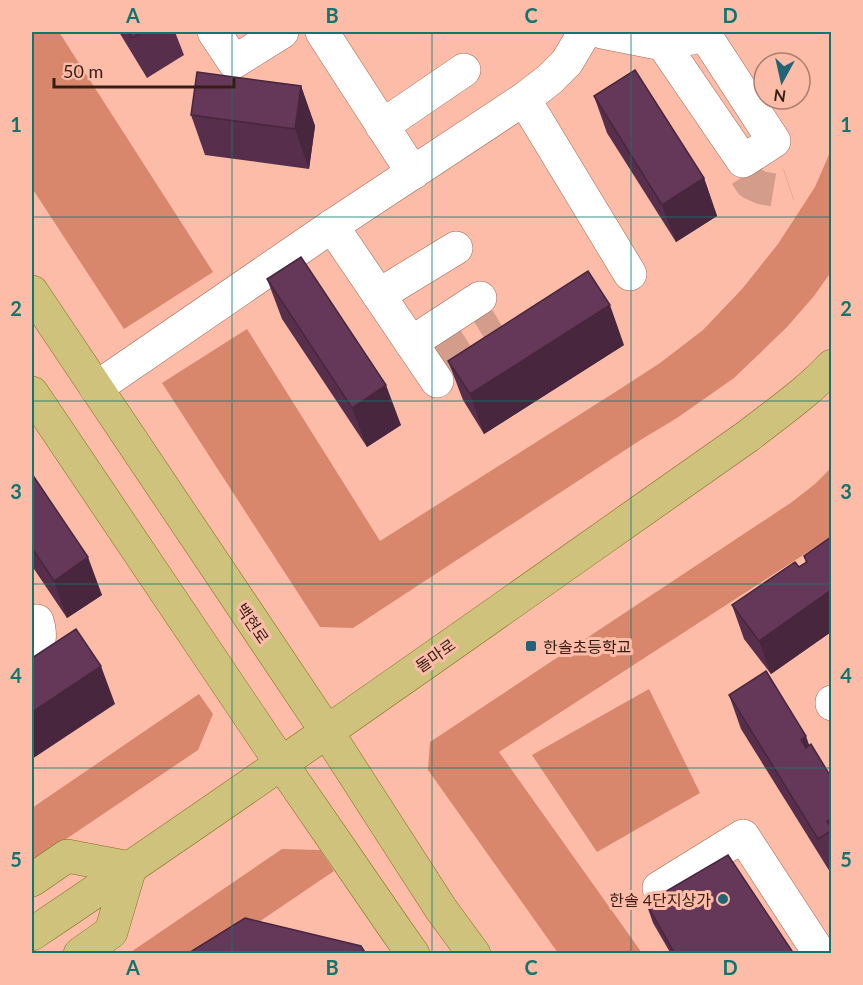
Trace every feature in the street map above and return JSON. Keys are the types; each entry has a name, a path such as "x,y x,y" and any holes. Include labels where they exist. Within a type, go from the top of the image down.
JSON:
{"main road":[{"name":"백현로","path":"32,292 327,732 441,909 474,954"},
{"name":"돌마로","path":"32,934 281,764 748,436 787,406 831,366"},
{"path":"32,393 281,764 413,954"},
{"path":"32,880 67,856 130,868 111,932 80,954"}],"lane":[{"path":"214,32 234,62 282,32"},
{"path":"96,388 524,99 549,80 567,62 583,32"},
{"path":"602,32 663,44 744,168"},
{"path":"328,33 382,126 413,173"},
{"path":"382,126 464,70"},
{"path":"524,99 630,274"},
{"path":"333,226 379,296 429,362 480,298"},
{"path":"379,296 456,248"},
{"path":"32,660 40,633 37,621"},
{"path":"659,888 743,836 820,954"}],"shaded area":[{"path":"32,32 59,32 213,272 124,329 32,188"},
{"path":"831,150 831,272 787,327 734,378 677,418 353,628 320,627 162,383 247,329 380,541 660,363 703,330 742,289 778,244 815,187"},
{"path":"831,468 831,537 499,752 642,953 558,953 428,770 430,742 792,502"},
{"path":"649,689 700,793 597,852 532,755"},
{"path":"199,694 213,714 198,750 32,862 32,808"},
{"path":"282,849 320,850 334,871 213,953 128,954"}],"building":[{"path":"129,32 143,32 132,38"},
{"path":"635,70 704,178 662,205 594,96"},
{"path":"197,72 301,86 295,129 191,115"},
{"path":"301,257 386,385 352,408 267,279"},
{"path":"588,271 610,305 470,394 448,361"},
{"path":"32,474 88,557 54,581 32,548"},
{"path":"831,537 831,590 759,641 732,605 795,562 799,567 807,562 804,556"},
{"path":"76,629 101,666 32,712 32,658"},
{"path":"766,671 806,736 801,740 806,748 811,744 831,777 831,819 827,821 831,831 818,839 729,695"},
{"name":"한솔 4단지상가","path":"728,855 794,954 675,954 646,903"},
{"path":"245,918 361,946 366,954 187,954"}],"tunnel":[{"path":"746,175 751,183 762,188 774,190 789,185"},
{"path":"439,358 499,321"}],"place":[{"name":"한솔초등학교","path":"531,646"},
{"name":"한솔 4단지상가","path":"723,899"}]}
